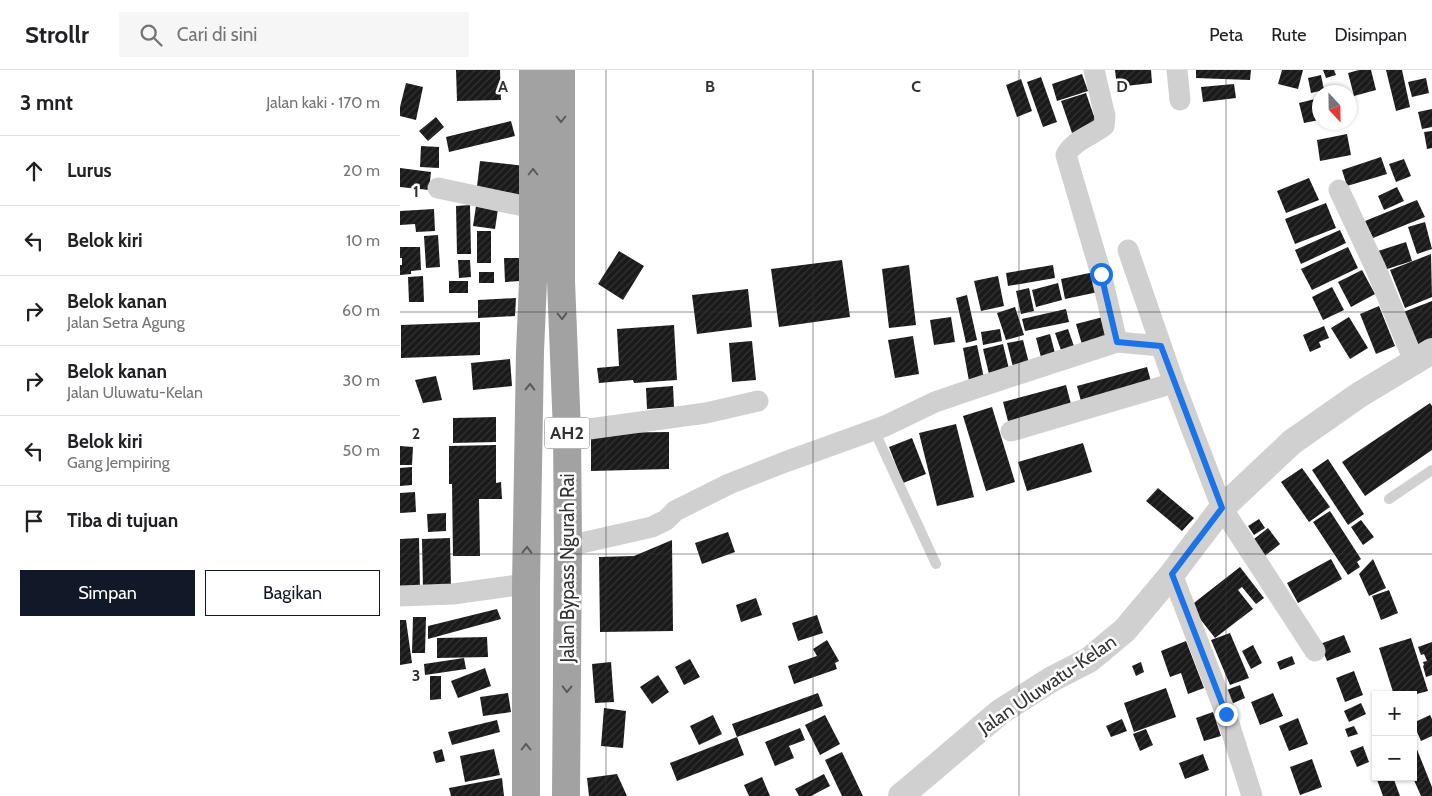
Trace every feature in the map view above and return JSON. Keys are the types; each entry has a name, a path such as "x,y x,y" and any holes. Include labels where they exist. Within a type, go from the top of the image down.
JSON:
{"highway":[{"name":"Jalan Bypass Ngurah Rai","path":"526,796 526,584 533,281 533,70"},
{"name":"Jalan Bypass Ngurah Rai","path":"560,70 561,281 567,432 568,546 566,796"},
{"path":"533,281 561,281"}],"street":[{"path":"1094,70 1105,116 1104,126 1076,142 1069,148 1066,155 1101,274 1117,342"},
{"path":"1177,70 1180,100"},
{"path":"438,188 533,208"},
{"path":"1339,190 1376,269 1423,356"},
{"path":"1128,250 1174,384 1222,508 1315,650"},
{"path":"568,546 652,526 666,520 675,511 729,484 874,430 912,415 935,402 961,393 1117,342 1161,346"},
{"name":"Jalan Uluwatu-Kelan","path":"902,796 1000,712 1052,679 1089,660 1125,630 1172,574 1222,508 1292,442 1359,395 1423,356"},
{"path":"1012,431 1174,384"},
{"path":"567,432 706,413 758,401"},
{"path":"1172,574 1226,714 1252,796"},
{"path":"400,596 453,594 526,584"}],"lane":[{"path":"874,430 936,564"},
{"path":"1389,499 1432,470"}],"building":[{"path":"456,70 500,70 501,100 457,101"},
{"path":"1115,70 1151,70 1152,83 1117,87"},
{"path":"1196,70 1251,70 1250,80 1196,78"},
{"path":"1282,70 1303,70 1298,89 1278,84"},
{"path":"1323,70 1334,70 1336,75 1326,78"},
{"path":"1359,70 1371,70 1376,90 1357,95 1357,85 1351,85 1348,73"},
{"path":"1386,70 1402,70 1410,107 1396,111"},
{"path":"1082,74 1088,91 1057,101 1052,84"},
{"path":"1321,75 1323,85 1312,85 1311,93 1308,78"},
{"path":"1041,77 1057,122 1043,127 1027,82"},
{"path":"1426,78 1429,93 1412,97 1408,82"},
{"path":"1021,79 1032,111 1017,117 1006,85"},
{"path":"406,83 423,87 416,120 400,116 400,107"},
{"path":"1234,84 1236,98 1203,102 1201,87"},
{"path":"1086,93 1097,125 1072,133 1061,101"},
{"path":"1312,100 1312,121 1304,123 1299,103"},
{"path":"1432,109 1432,127 1422,129 1418,112"},
{"path":"436,117 444,127 428,141 419,131"},
{"path":"511,121 515,136 449,152 446,137"},
{"path":"1432,131 1432,148 1427,149 1424,132"},
{"path":"1347,134 1351,155 1320,161 1317,140"},
{"path":"421,146 439,147 439,168 420,167"},
{"path":"1381,157 1387,174 1347,186 1342,170"},
{"path":"1404,159 1411,176 1396,182 1389,164"},
{"path":"480,161 525,166 521,199 476,195"},
{"path":"400,168 431,172 429,190 400,187"},
{"path":"1309,178 1319,200 1286,213 1277,191"},
{"path":"1397,187 1404,201 1384,210 1378,196"},
{"path":"1417,200 1425,217 1373,238 1365,221"},
{"path":"1326,203 1336,228 1295,244 1285,219"},
{"path":"470,205 471,254 457,254 456,206"},
{"path":"476,206 498,209 495,229 473,226"},
{"path":"434,209 435,231 416,232 415,224 400,225 400,211"},
{"path":"1425,222 1432,249 1417,254 1408,227"},
{"path":"1340,230 1346,243 1301,264 1295,250"},
{"path":"477,231 491,231 491,263 477,263"},
{"path":"438,235 440,267 426,268 424,236"},
{"path":"1406,242 1412,261 1384,270 1378,251"},
{"path":"400,247 420,247 421,270 411,271 411,274 400,275 402,258 400,258"},
{"path":"1348,247 1358,268 1312,290 1301,269"},
{"path":"619,251 644,266 623,300 598,284"},
{"path":"1431,254 1432,297 1405,308 1390,270"},
{"path":"504,258 519,258 520,281 505,282"},
{"path":"458,260 470,260 471,277 459,278"},
{"path":"842,260 850,317 779,327 771,269"},
{"path":"909,265 916,325 889,328 882,269"},
{"path":"1053,265 1055,278 1008,286 1006,273"},
{"path":"1362,270 1375,294 1351,307 1338,282"},
{"path":"1099,271 1103,291 1065,299 1061,279"},
{"path":"479,272 494,272 494,283 479,283"},
{"path":"423,276 424,302 409,302 408,277"},
{"path":"998,276 1004,306 981,311 974,281"},
{"path":"449,281 468,281 468,293 449,293"},
{"path":"1058,283 1062,300 1036,307 1032,290"},
{"path":"1332,287 1344,310 1323,320 1312,297"},
{"path":"1029,288 1034,311 1021,314 1016,291"},
{"path":"748,289 752,327 697,334 692,295"},
{"path":"967,295 977,340 966,343 956,298"},
{"path":"516,298 515,316 478,318 478,300"},
{"path":"1432,301 1432,342 1415,349 1401,313"},
{"path":"1379,306 1395,346 1376,354 1360,314"},
{"path":"1015,307 1024,335 1006,340 997,313"},
{"path":"1066,309 1069,322 1025,331 1022,319"},
{"path":"951,317 955,342 934,345 930,320"},
{"path":"1103,317 1109,342 1083,348 1076,324"},
{"path":"1349,317 1368,348 1350,359 1331,328"},
{"path":"480,322 480,355 401,358 401,325"},
{"path":"674,325 677,380 634,383 633,380 599,383 597,368 619,366 617,329"},
{"path":"1324,326 1329,338 1319,342 1321,347 1310,352 1303,335"},
{"path":"1000,329 1002,341 983,345 981,332"},
{"path":"1068,329 1075,349 1062,353 1055,333"},
{"path":"1050,334 1056,357 1042,361 1036,338"},
{"path":"913,336 919,374 895,378 888,340"},
{"path":"1023,340 1029,363 1013,367 1007,343"},
{"path":"752,341 756,380 732,382 729,343"},
{"path":"1003,344 1009,369 989,374 983,349"},
{"path":"977,345 984,378 969,381 963,348"},
{"path":"510,359 512,386 473,390 471,363"},
{"path":"1147,367 1152,385 1082,405 1077,386"},
{"path":"436,376 442,400 423,403 415,380"},
{"path":"1066,385 1072,408 1009,425 1003,402"},
{"path":"673,386 674,407 647,409 646,388"},
{"path":"1430,403 1432,406 1432,450 1365,496 1342,462"},
{"path":"992,407 1015,482 986,491 963,416"},
{"path":"496,417 496,442 453,443 453,418"},
{"path":"956,424 974,497 937,506 919,433"},
{"path":"669,432 669,469 591,471 591,433"},
{"path":"912,438 926,474 903,483 889,447"},
{"path":"1083,443 1092,472 1027,491 1018,462"},
{"path":"496,445 496,483 501,482 502,499 479,499 480,556 453,556 452,484 449,484 449,446"},
{"path":"400,446 413,447 412,465 400,465"},
{"path":"1328,459 1364,514 1348,525 1312,470"},
{"path":"412,467 412,485 400,486 400,468"},
{"path":"1302,468 1330,507 1309,522 1281,482"},
{"path":"1158,488 1194,518 1182,531 1146,501"},
{"path":"415,492 416,512 400,513 400,493"},
{"path":"1330,511 1361,559 1357,562 1360,567 1348,575 1313,522"},
{"path":"446,513 446,531 428,532 427,514"},
{"path":"1259,519 1265,528 1254,535 1248,526"},
{"path":"1361,520 1374,537 1363,545 1351,527"},
{"path":"1268,528 1280,544 1261,559 1249,543"},
{"path":"728,532 735,552 702,564 695,543"},
{"path":"419,538 420,589 400,589 400,539"},
{"path":"450,538 451,589 423,590 422,539"},
{"path":"672,540 673,631 600,632 599,557 634,556"},
{"path":"1331,559 1342,579 1298,603 1287,583"},
{"path":"1373,559 1386,588 1369,596 1359,574"},
{"path":"1240,567 1264,598 1256,604 1242,587 1238,590 1253,609 1215,638 1190,606"},
{"path":"1389,590 1398,613 1381,620 1372,596"},
{"path":"756,598 762,615 741,622 736,605"},
{"path":"497,609 501,619 428,639 428,626"},
{"path":"817,615 823,633 798,641 792,623"},
{"path":"413,617 426,617 425,653 412,653"},
{"path":"400,620 406,620 412,663 400,665"},
{"path":"1230,633 1249,678 1230,685 1211,640"},
{"path":"1344,635 1351,652 1327,661 1320,644"},
{"path":"487,637 488,657 437,658 437,638"},
{"path":"1411,638 1428,691 1417,694 1417,691 1393,691 1379,648"},
{"path":"827,640 839,661 835,663 837,669 794,684 788,666 817,656 813,649"},
{"path":"1186,641 1204,688 1188,694 1181,673 1170,677 1161,651"},
{"path":"1432,642 1432,675 1426,677 1423,662 1427,661 1424,654 1421,655 1418,647"},
{"path":"1253,645 1262,663 1251,669 1242,651"},
{"path":"1292,656 1295,664 1280,670 1277,662"},
{"path":"464,658 466,669 425,675 424,664"},
{"path":"690,659 700,677 684,685 675,667"},
{"path":"611,662 614,702 595,703 592,664"},
{"path":"1141,662 1144,672 1136,676 1132,666"},
{"path":"485,668 491,686 458,698 451,681"},
{"path":"1354,671 1363,695 1345,702 1336,678"},
{"path":"658,675 669,692 652,704 640,687"},
{"path":"430,676 441,676 441,699 430,700"},
{"path":"1240,685 1245,698 1229,705 1224,691"},
{"path":"1166,688 1176,717 1134,732 1124,703"},
{"path":"508,693 511,712 483,716 480,697"},
{"path":"818,693 823,706 737,737 732,724"},
{"path":"1273,693 1283,716 1260,725 1251,702"},
{"path":"1361,703 1366,714 1349,722 1344,711"},
{"path":"604,708 626,711 623,748 601,746"},
{"path":"1213,712 1221,736 1204,741 1196,718"},
{"path":"713,715 722,734 699,745 690,726"},
{"path":"825,715 840,744 820,755 805,725"},
{"path":"1430,715 1432,719 1432,736 1421,741 1417,732 1417,721"},
{"path":"1298,718 1308,744 1289,751 1279,726"},
{"path":"1122,719 1127,731 1111,737 1106,726"},
{"path":"497,720 500,732 452,745 448,732"},
{"path":"1354,726 1358,734 1348,737 1345,729"},
{"path":"800,728 805,740 789,746 794,758 775,766 765,742"},
{"path":"1146,729 1153,745 1140,751 1133,734"},
{"path":"737,737 744,755 677,781 670,763"},
{"path":"1363,746 1369,762 1357,767 1350,751"},
{"path":"442,749 445,761 436,763 433,752"},
{"path":"494,749 500,775 465,782 460,756"},
{"path":"1417,750 1432,787 1432,796 1421,796 1414,781 1417,781"},
{"path":"842,752 863,796 842,796 825,760"},
{"path":"1203,754 1209,770 1185,779 1179,763"},
{"path":"1312,759 1322,787 1300,795 1290,767"},
{"path":"617,774 627,796 589,796 587,778"},
{"path":"824,774 830,786 811,796 799,796 795,789"},
{"path":"762,777 770,796 749,796 744,785"},
{"path":"502,778 504,796 451,796 449,788"},
{"path":"1377,781 1394,781 1400,796 1383,796"}],"route":[{"path":"1101,274 1117,342 1161,346 1222,508 1172,574 1226,714"}]}
